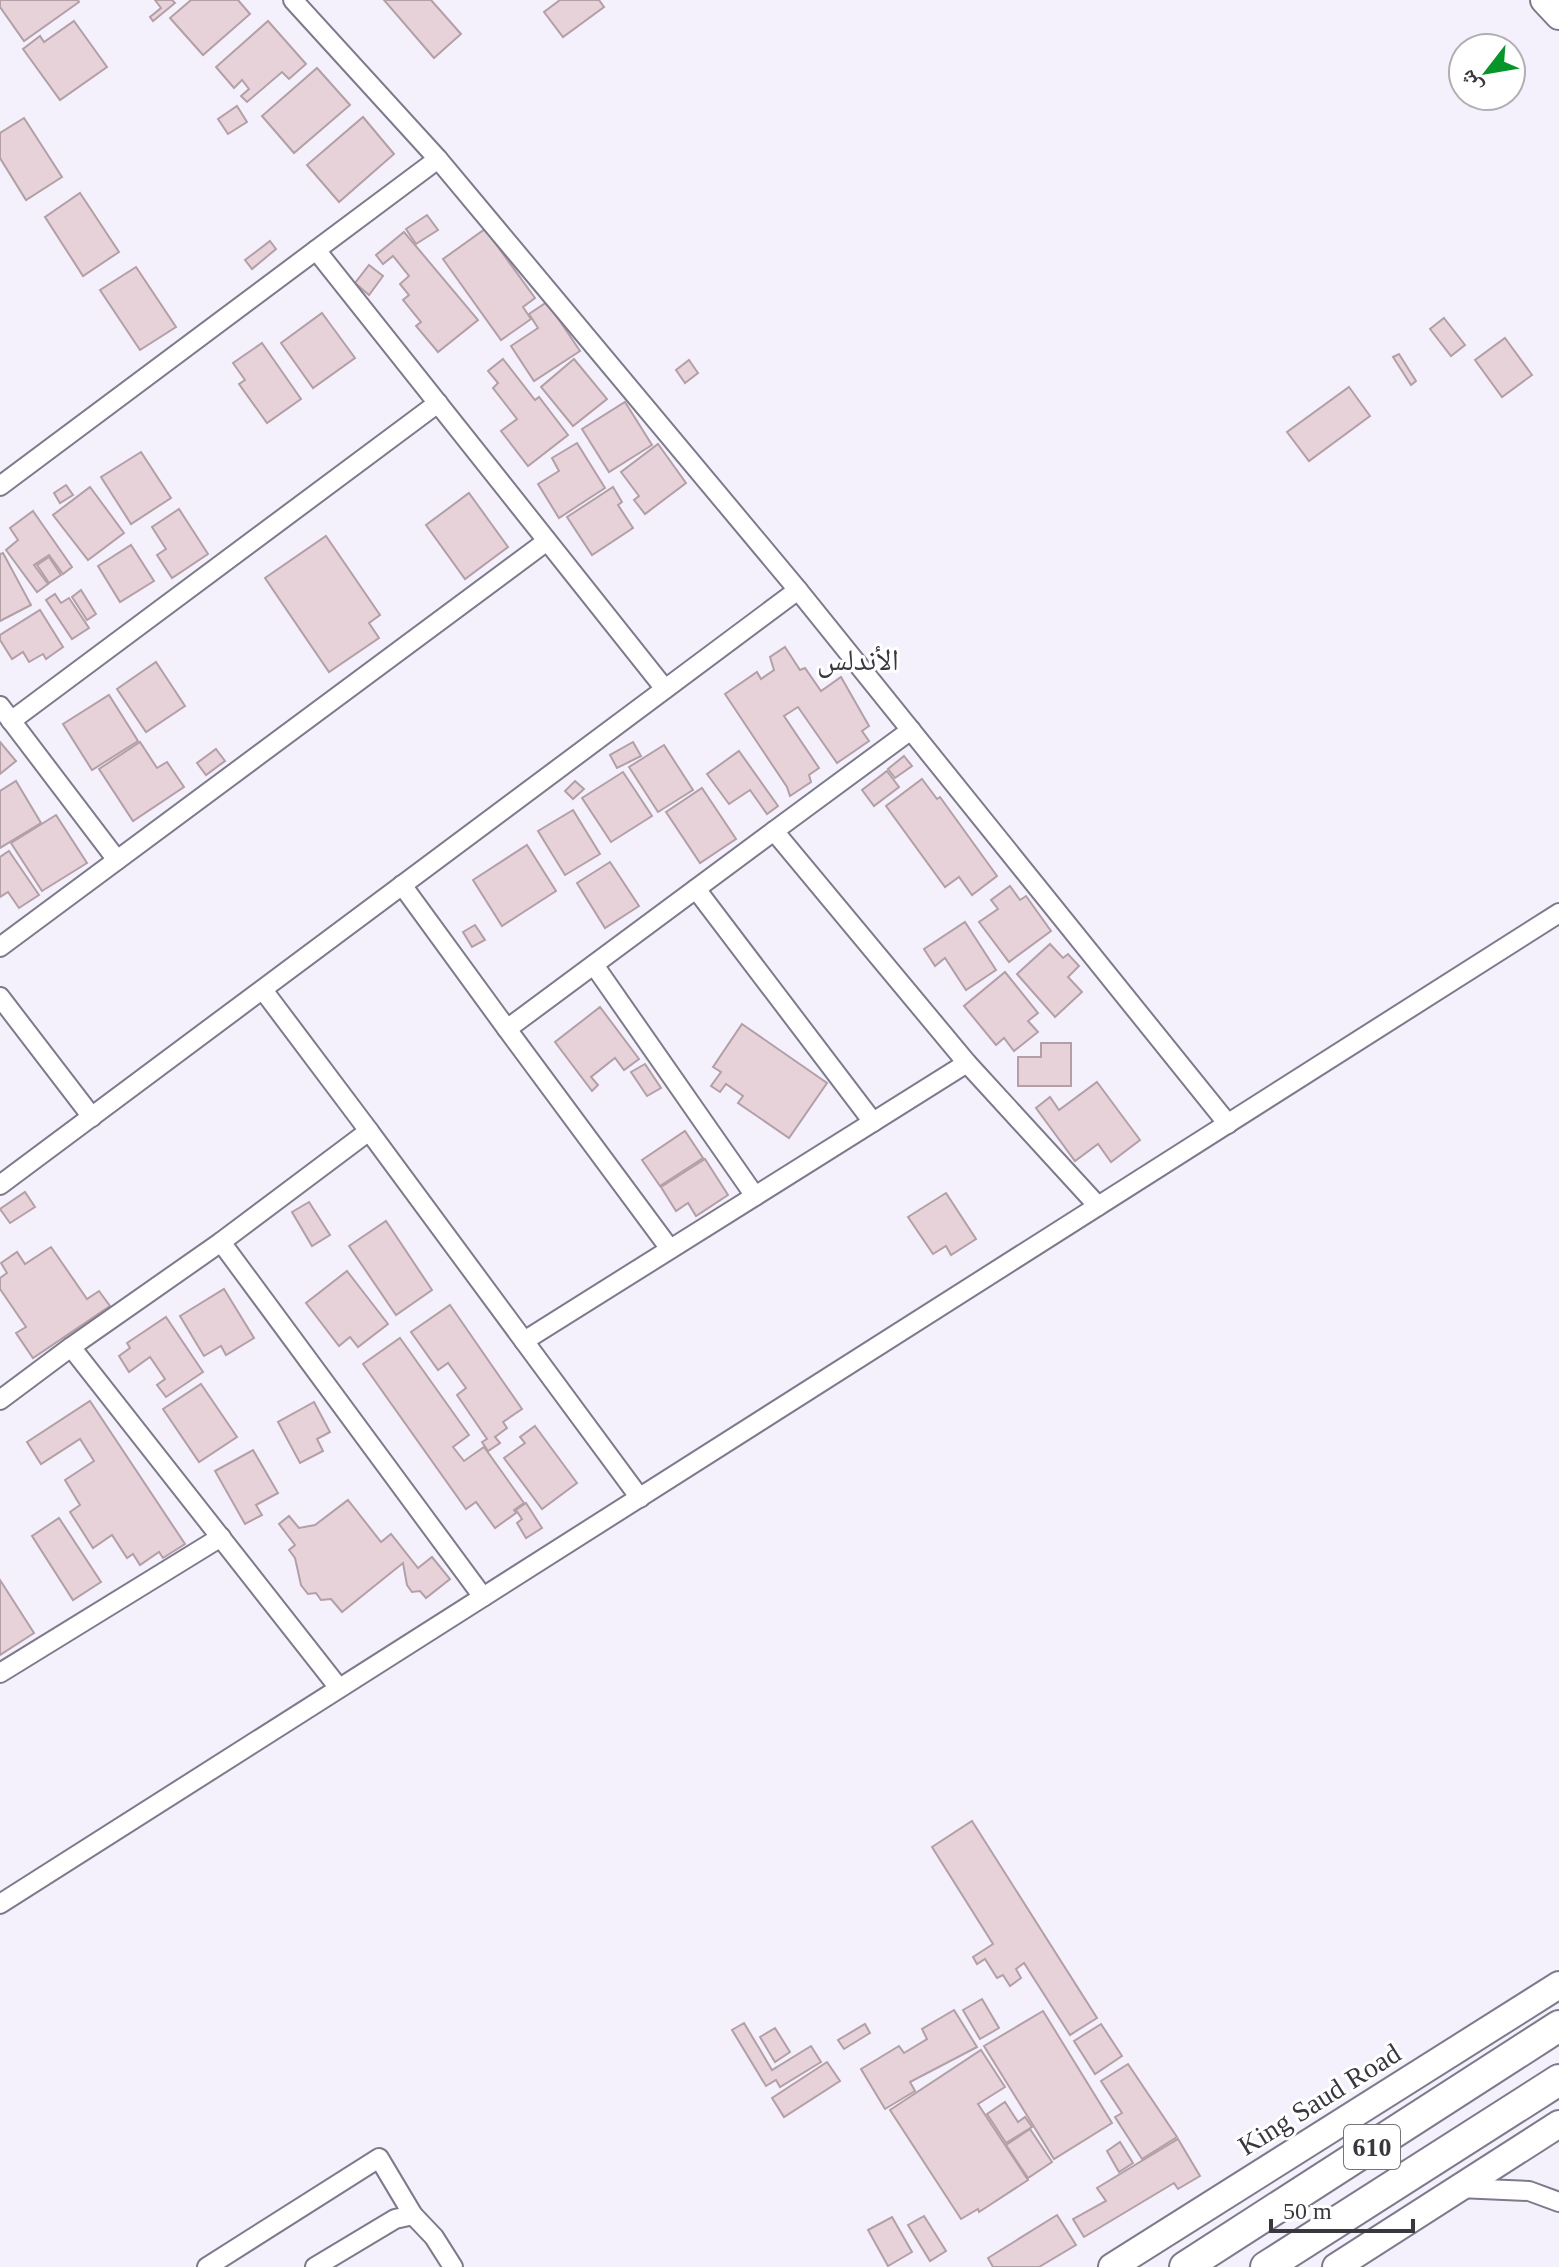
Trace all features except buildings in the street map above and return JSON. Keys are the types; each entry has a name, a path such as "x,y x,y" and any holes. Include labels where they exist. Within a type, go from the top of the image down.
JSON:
{"main road":[{"path":"1544,0 1559,16"},
{"name":"King Saud Road","path":"1112,2267 1559,1985"},
{"name":"610","path":"1185,2267 1559,2026"},
{"name":"610","path":"1266,2267 1559,2080"},
{"path":"1336,2267 1559,2124"}],"street":[{"path":"293,0 438,159 798,590 1228,1124"},
{"path":"0,486 438,159"},
{"path":"316,250 665,689"},
{"path":"117,860 6,713 438,403"},
{"path":"0,947 547,541"},
{"path":"0,1185 798,590"},
{"path":"507,1029 911,730"},
{"path":"774,831 967,1063 1098,1206"},
{"path":"402,885 670,1249"},
{"path":"696,889 873,1122"},
{"path":"0,1904 1559,913"},
{"path":"594,965 755,1196"},
{"path":"263,990 640,1498"},
{"path":"0,997 92,1117"},
{"path":"524,1341 967,1063"},
{"path":"0,1400 221,1242 369,1131"},
{"path":"221,1242 483,1597"},
{"path":"71,1347 339,1688"},
{"path":"0,1673 221,1537"},
{"path":"207,2267 379,2158 413,2215 434,2237 453,2267"},
{"path":"1459,2188 1529,2191 1559,2202"},
{"path":"315,2267 395,2219 413,2215"}],"district":[{"name":"الأندلس","path":"858,660"}]}
